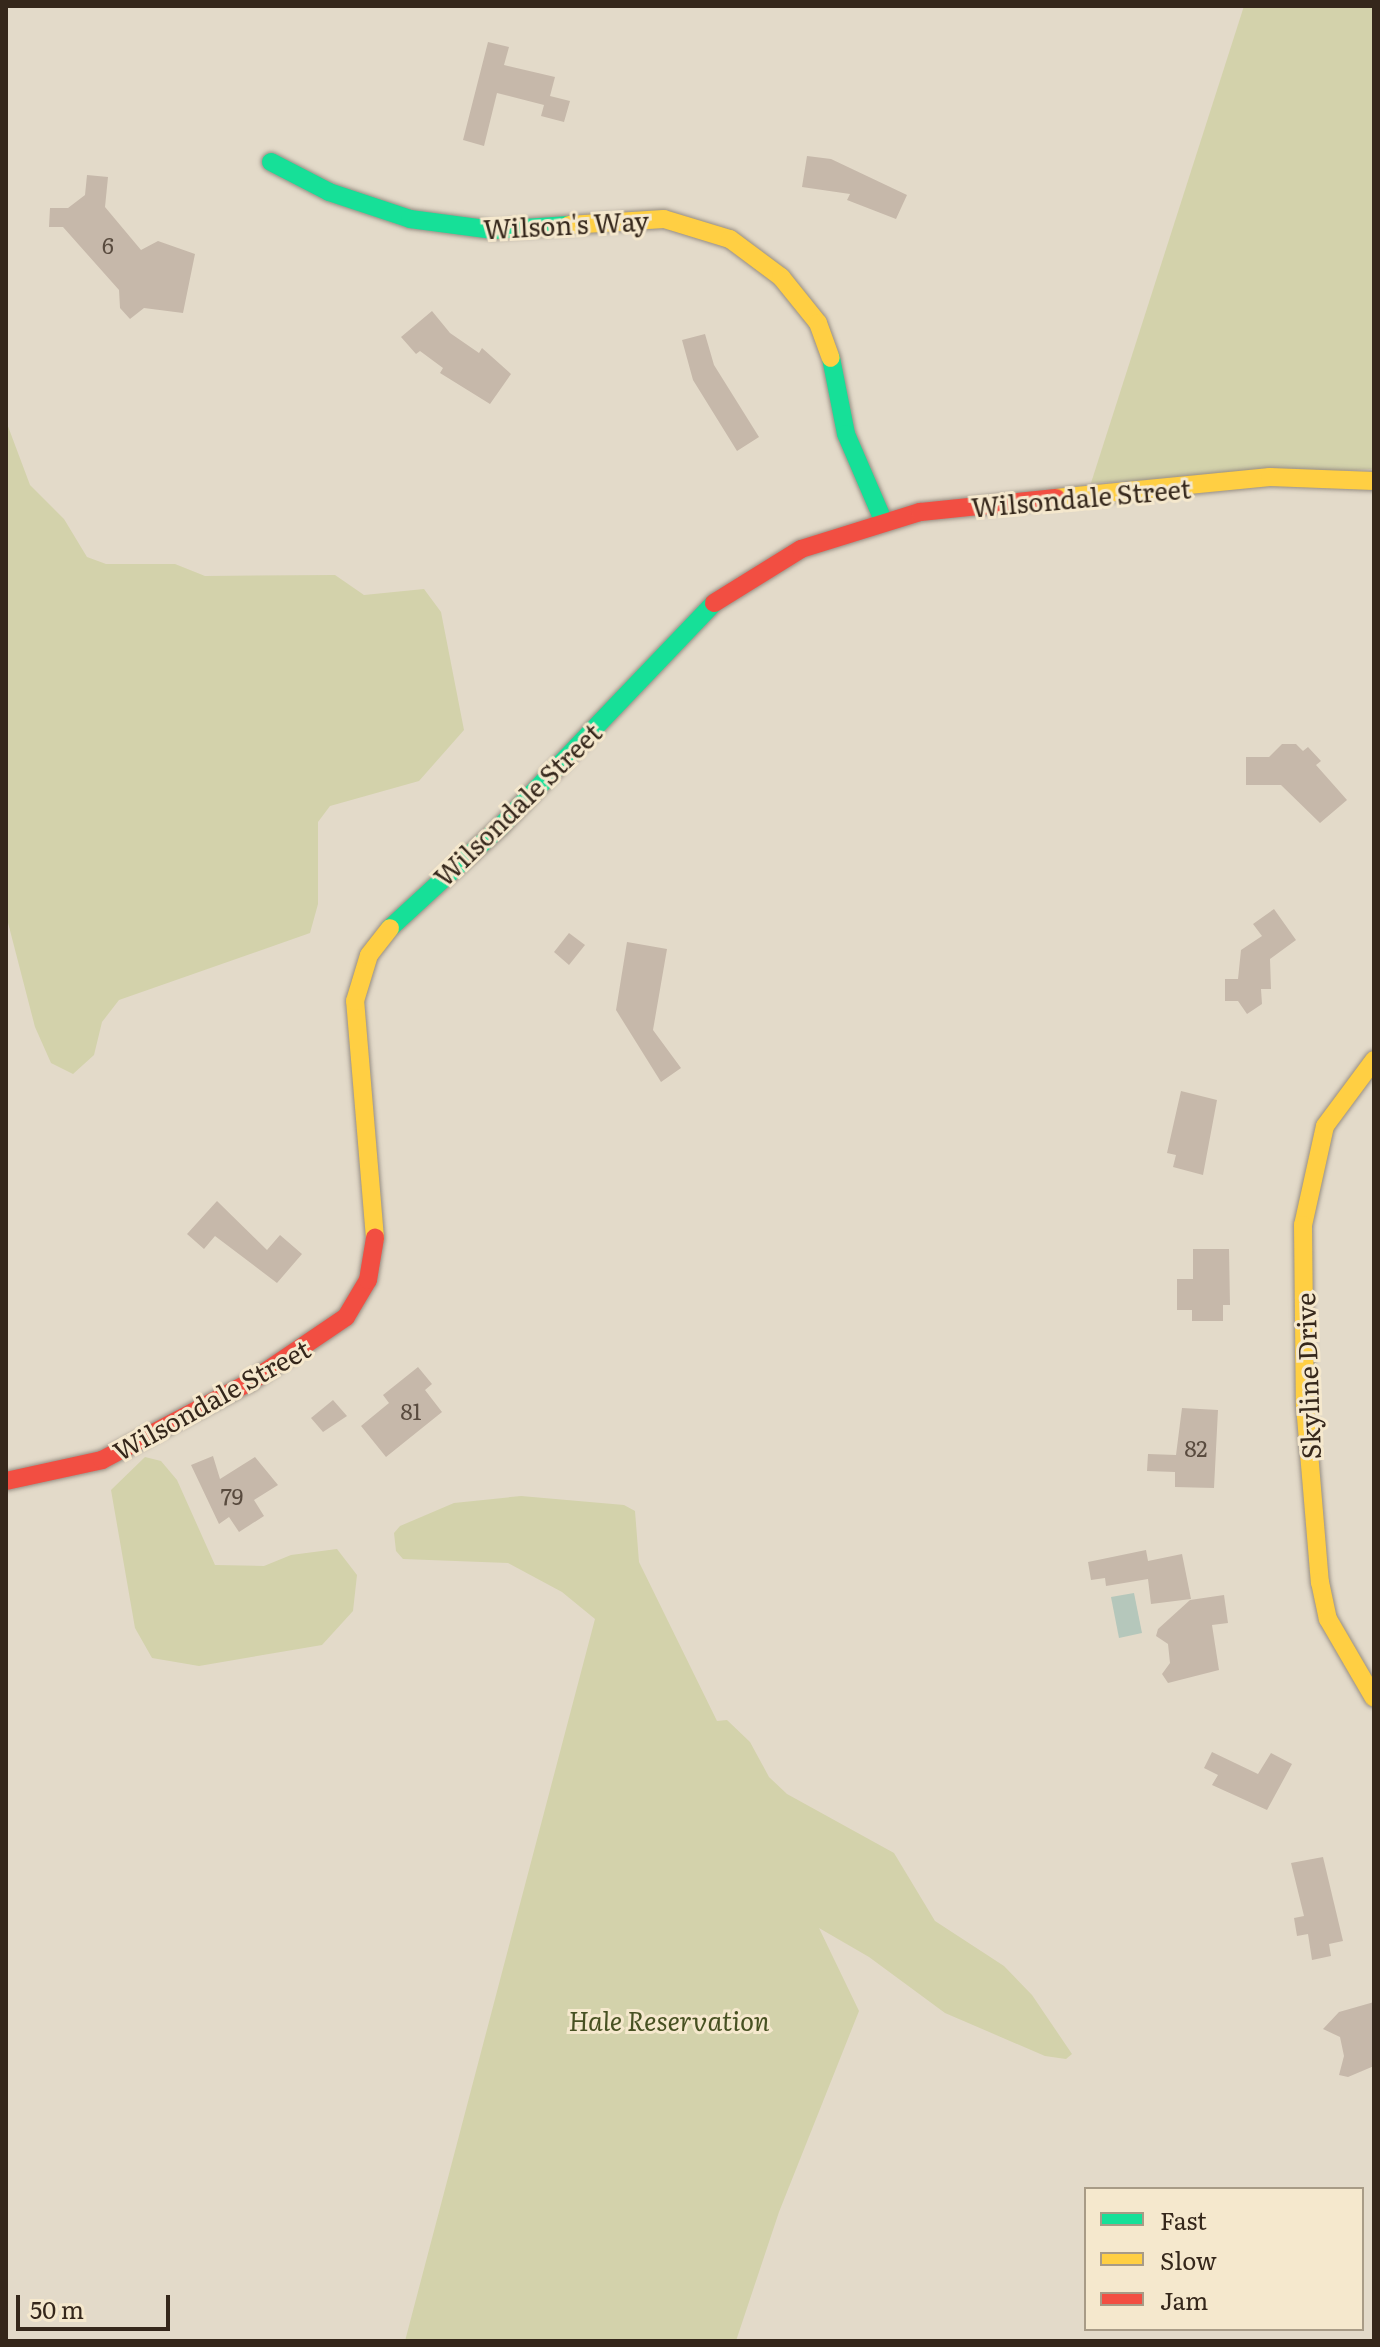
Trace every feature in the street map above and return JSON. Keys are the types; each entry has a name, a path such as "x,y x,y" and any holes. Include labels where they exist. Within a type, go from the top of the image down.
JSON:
{"street":[{"name":"Wilson's Way","path":"271,162 372,209 424,222 493,230 664,219 730,239 781,277 818,323 837,375 846,434 883,520"},
{"name":"Wilsondale Street","path":"6,1481 102,1460 263,1374 346,1317 368,1280 376,1243 355,1045 355,1001 363,969 388,927 500,827 627,699 714,600 801,549 883,520 954,507 1182,489 1270,477 1329,475 1374,481"},
{"name":"Skyline Drive","path":"1374,1060 1325,1126 1313,1163 1303,1225 1305,1405 1320,1582 1328,1619 1374,1698"}],"green space":[{"path":"1244,6 1374,6 1374,469 1091,483"},
{"path":"6,421 30,485 64,519 87,557 106,564 175,564 205,576 335,575 364,595 424,589 441,612 464,730 419,781 330,806 318,822 318,904 310,933 119,1000 102,1022 94,1055 73,1074 51,1063 35,1027 6,915"},
{"path":"145,1457 161,1461 177,1480 215,1565 264,1566 291,1555 337,1549 357,1575 353,1611 322,1645 199,1666 152,1658 135,1628 111,1490"},
{"name":"Hale Reservation","path":"521,1496 624,1505 635,1511 639,1562 717,1721 727,1720 750,1742 769,1777 787,1794 894,1853 935,1921 1004,1966 1032,1995 1072,2054 1066,2059 1045,2056 945,2013 869,1957 819,1928 859,2011 779,2212 736,2341 405,2341 595,1619 562,1592 508,1563 403,1559 396,1551 394,1533 400,1526 454,1503"}],"shaded area":[{"path":"1134,1593 1142,1633 1119,1638 1111,1597"}],"building":[{"path":"488,42 509,47 504,65 555,77 550,96 570,101 564,122 541,116 544,105 497,93 484,146 463,140"},
{"path":"807,156 831,159 907,195 896,219 847,200 850,194 802,187"},
{"path":"87,175 108,177 105,207 141,250 158,241 195,254 183,313 144,308 130,319 120,308 119,290 63,227 49,227 50,208 68,208 85,195"},
{"path":"432,311 450,333 479,353 482,348 511,374 490,404 440,373 443,368 420,351 416,354 401,337"},
{"path":"705,334 714,365 759,437 737,451 693,380 682,340"},
{"path":"1282,744 1296,744 1303,751 1308,747 1321,761 1316,765 1347,800 1320,823 1281,785 1246,785 1246,757 1269,757"},
{"path":"1274,909 1296,940 1270,959 1271,989 1261,989 1262,1004 1247,1014 1238,1001 1225,1001 1225,979 1238,979 1241,950 1262,936 1253,924"},
{"path":"569,933 585,945 569,965 554,952"},
{"path":"627,942 667,949 653,1030 681,1068 661,1082 616,1010"},
{"path":"1181,1091 1217,1100 1203,1175 1173,1167 1176,1155 1167,1153"},
{"path":"217,1201 267,1250 280,1235 302,1254 277,1283 215,1236 204,1249 187,1234"},
{"path":"1193,1249 1229,1249 1230,1305 1223,1305 1223,1321 1192,1321 1192,1310 1177,1310 1177,1279 1193,1279"},
{"path":"418,1367 432,1384 425,1390 442,1412 386,1457 361,1426 389,1403 383,1395"},
{"path":"333,1400 347,1416 323,1432 311,1418"},
{"path":"1182,1408 1218,1410 1214,1488 1175,1487 1175,1472 1147,1471 1148,1454 1176,1455"},
{"path":"213,1456 220,1479 255,1457 278,1485 254,1500 264,1516 239,1532 229,1517 219,1524 191,1465"},
{"path":"1146,1550 1148,1561 1182,1554 1191,1599 1151,1604 1148,1579 1106,1586 1105,1578 1091,1580 1088,1562"},
{"path":"1224,1595 1228,1623 1212,1625 1219,1670 1168,1683 1162,1674 1170,1663 1168,1644 1156,1636 1158,1629 1190,1600"},
{"path":"1212,1752 1258,1774 1271,1753 1292,1764 1267,1810 1212,1785 1218,1775 1204,1768"},
{"path":"1323,1857 1343,1941 1329,1944 1331,1956 1312,1960 1308,1934 1297,1936 1294,1918 1304,1916 1291,1863"},
{"path":"1374,2002 1374,2066 1348,2077 1339,2075 1344,2056 1340,2037 1323,2029 1339,2012"}],"traffic: fast":[{"path":"271,162 329,192 410,219 493,230 569,225"},
{"path":"831,358 846,434 883,520"},
{"path":"390,928 500,827 714,603"}],"traffic: slow":[{"path":"569,225 664,219 730,239 781,277 818,323 831,358"},
{"path":"1056,498 1270,477 1374,481"},
{"path":"375,1238 355,1001 369,955 390,928"},
{"path":"1374,1060 1325,1126 1303,1225 1305,1405 1320,1582 1328,1619 1374,1698"}],"traffic: jam":[{"path":"714,603 801,549 920,512 1056,498"},
{"path":"6,1481 102,1460 250,1382 346,1317 368,1280 375,1238"}]}
